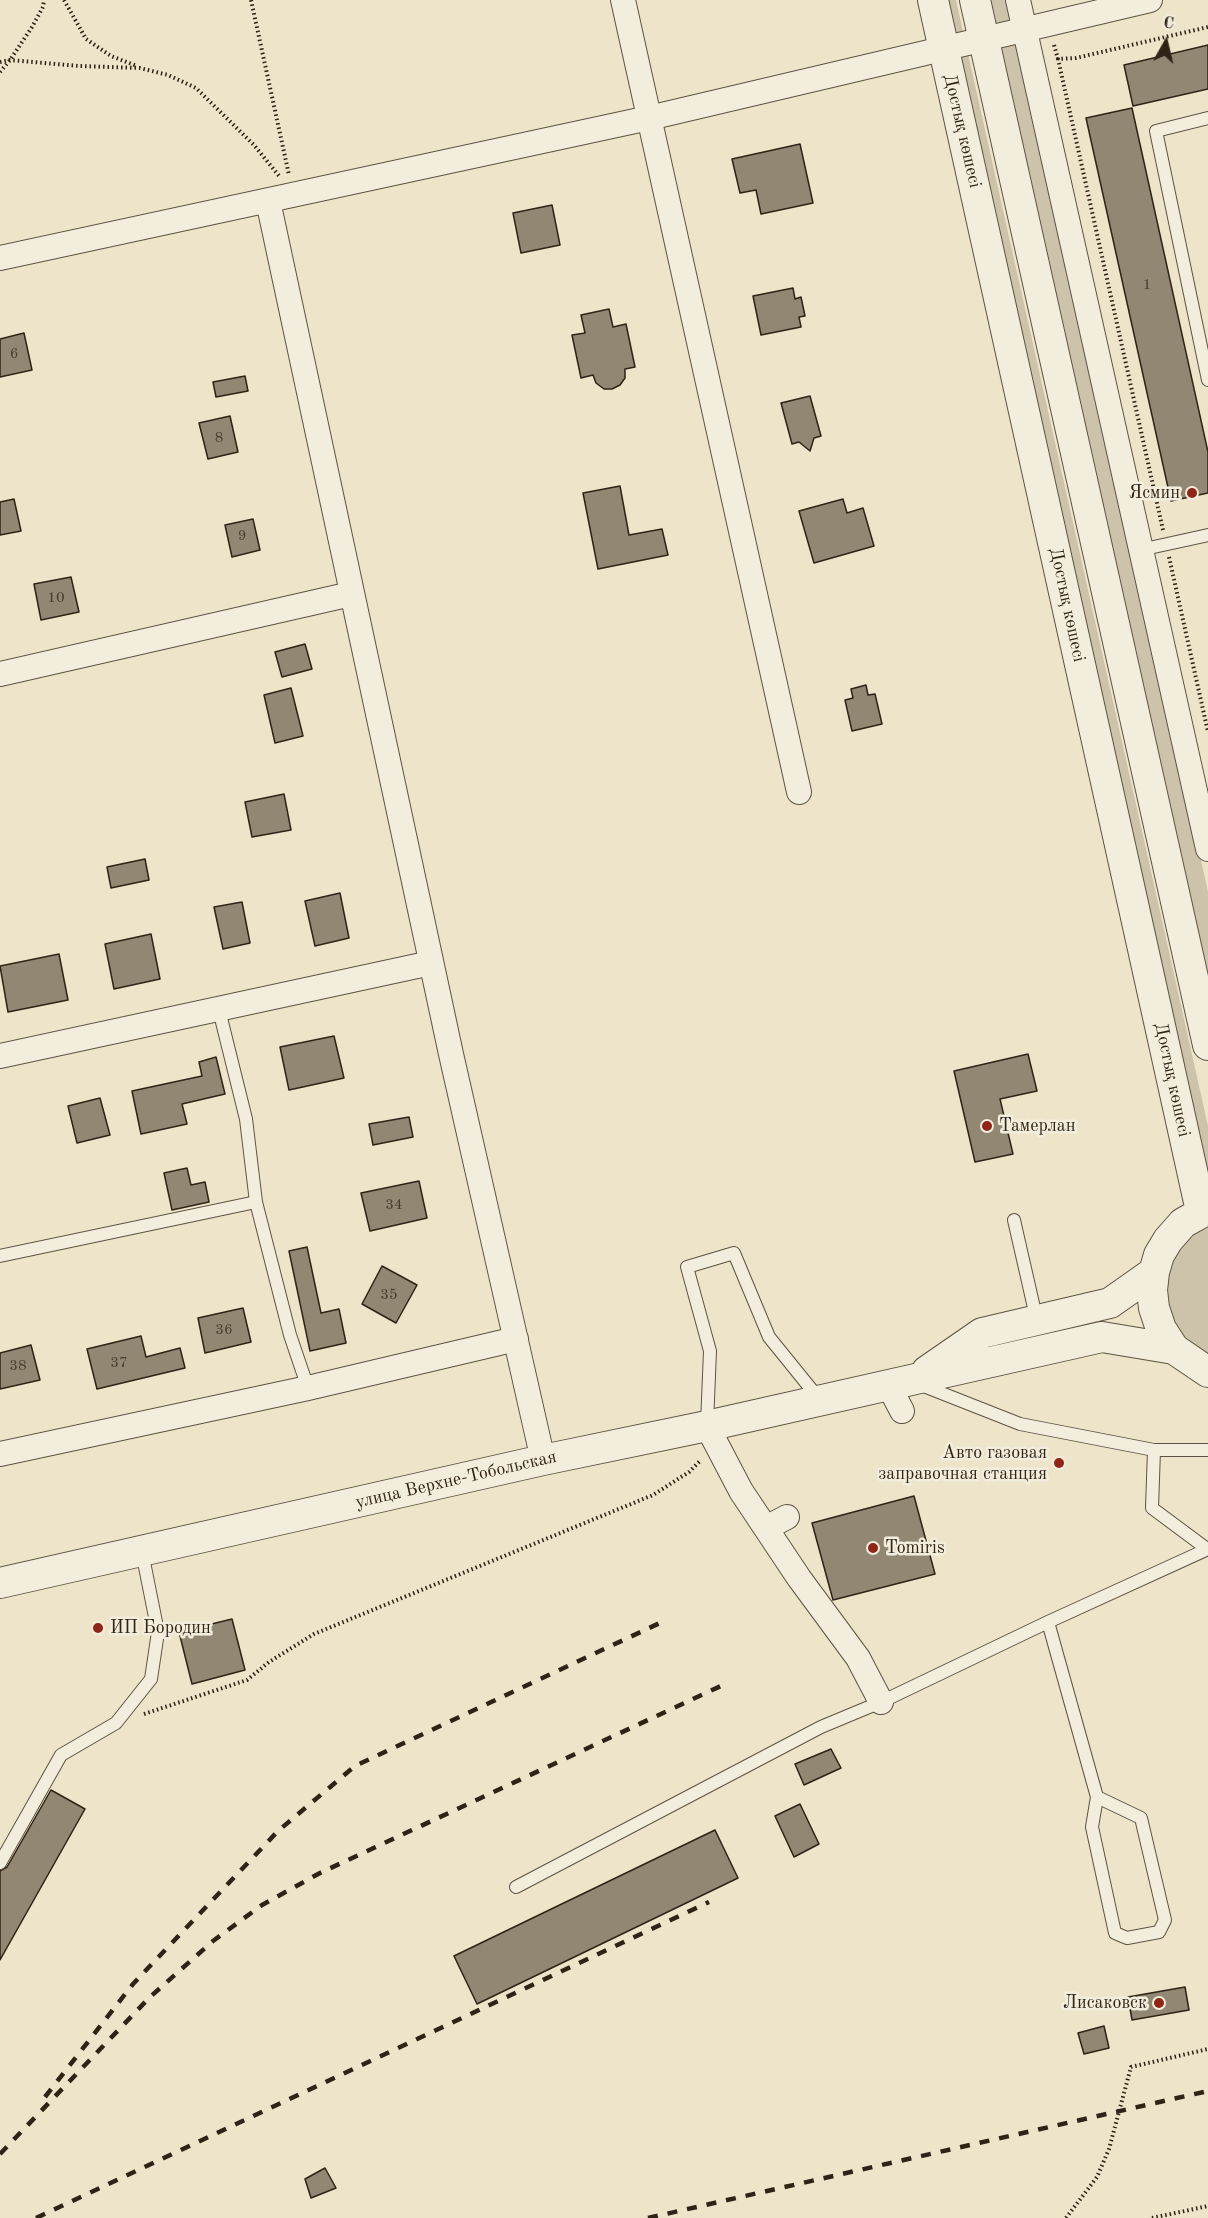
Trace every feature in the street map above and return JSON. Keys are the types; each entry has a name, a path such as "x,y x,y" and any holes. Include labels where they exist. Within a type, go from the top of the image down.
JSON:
{"street":[{"path":"622,0 799,792"},
{"name":"Достық көшесі","path":"933,0 1204,1210"},
{"path":"975,0 1208,1045"},
{"path":"1018,0 1208,849"},
{"path":"0,258 649,118 1150,0"},
{"path":"268,201 488,1224 543,1460"},
{"path":"0,674 351,594"},
{"path":"0,1056 431,963"},
{"name":"улица Верхне-Тобольская","path":"1204,1210 1183,1223 1168,1240 1154,1272 1152,1290 1154,1308 1161,1329 1174,1349 1208,1372"},
{"name":"улица Верхне-Тобольская","path":"901,1392 982,1333 1110,1303 1154,1272"},
{"name":"улица Верхне-Тобольская","path":"0,1583 543,1460 712,1436 821,1401 901,1392 1102,1337 1174,1349"},
{"path":"0,1454 308,1388 516,1339"},
{"path":"712,1436 741,1491 777,1523 799,1578 858,1658 881,1702"}],"lane":[{"path":"1208,118 1156,131 1208,380"},
{"path":"1140,550 1208,536"},
{"path":"219,1010 246,1119 256,1202 290,1335 308,1388"},
{"path":"0,1256 256,1202"},
{"path":"1014,1220 1037,1321"},
{"path":"712,1436 710,1351 687,1267 735,1253 769,1338 821,1401"},
{"path":"901,1392 1020,1424 1154,1450 1208,1450"},
{"path":"516,1887 821,1727 881,1702 1207,1549 1152,1509 1154,1450"},
{"path":"0,1863 61,1755 116,1723 151,1679 158,1632 142,1552"},
{"path":"1048,1622 1097,1797 1092,1827 1115,1933 1127,1938 1158,1932 1165,1920 1141,1818 1097,1797"}],"path":[{"path":"0,72 32,27 43,7 44,0"},
{"path":"64,0 86,39 111,56 140,68 168,75 196,88 254,145 278,173 293,196"},
{"path":"251,0 293,196"},
{"path":"1208,27 1076,58 1058,59 1208,732"},
{"path":"0,62 10,60 140,68"},
{"path":"116,1723 247,1680 269,1662 314,1634 653,1495 688,1472 712,1436"},
{"path":"1066,2218 1097,2177 1109,2149 1131,2067 1208,2049"},
{"path":"1152,2218 1208,2205"}],"shaded area":[{"path":"942,0 956,0 1208,1126 1208,1182"},
{"path":"984,0 1010,0 1051,179 1208,892 1208,993"},
{"path":"1208,1225 1208,1361 1176,1334 1165,1306 1167,1273 1181,1246 1197,1231"}],"building":[{"path":"1208,45 1208,89 1133,106 1124,65"},
{"path":"1132,108 1208,452 1208,493 1171,501 1086,118"},
{"path":"800,144 813,203 761,214 756,190 740,193 732,159"},
{"path":"552,205 560,245 521,253 513,213"},
{"path":"793,288 795,299 801,297 805,316 799,317 801,327 761,335 753,296"},
{"path":"609,309 613,327 626,324 635,367 625,369 625,378 620,385 612,389 604,389 596,383 593,375 581,378 572,335 585,333 581,315"},
{"path":"24,333 32,370 0,377 0,339"},
{"path":"245,376 248,391 216,397 213,382"},
{"path":"810,396 821,436 814,438 810,451 799,442 792,444 781,403"},
{"path":"230,416 238,452 208,459 199,423"},
{"path":"620,486 629,535 662,529 668,555 598,569 583,493"},
{"path":"14,499 21,531 0,535 0,502"},
{"path":"843,499 847,513 863,508 874,546 814,563 799,511"},
{"path":"253,519 260,550 232,557 225,525"},
{"path":"71,577 79,612 41,620 34,584"},
{"path":"305,644 312,669 282,677 275,652"},
{"path":"866,685 868,695 875,694 882,724 852,731 845,700 853,698 851,689"},
{"path":"291,688 303,736 275,743 264,695"},
{"path":"284,794 291,830 252,837 245,802"},
{"path":"145,859 149,880 111,888 107,867"},
{"path":"340,893 349,938 315,946 305,901"},
{"path":"242,902 250,943 223,949 214,907"},
{"path":"151,934 160,979 114,989 105,944"},
{"path":"59,954 68,1000 8,1012 0,966"},
{"path":"334,1036 344,1078 289,1090 280,1047"},
{"name":"Тамерлан","path":"1028,1054 1037,1091 1000,1099 1013,1154 975,1162 954,1071"},
{"path":"216,1057 225,1094 182,1104 187,1124 141,1134 132,1091 202,1076 199,1062"},
{"path":"100,1098 110,1135 77,1143 68,1106"},
{"path":"409,1117 413,1137 373,1145 369,1124"},
{"path":"187,1168 191,1185 205,1182 209,1202 172,1210 164,1173"},
{"path":"419,1181 427,1218 370,1231 361,1193"},
{"path":"307,1247 321,1313 339,1309 346,1343 310,1351 289,1251"},
{"path":"382,1266 417,1285 396,1323 362,1304"},
{"path":"243,1308 251,1342 205,1353 198,1318"},
{"path":"141,1336 146,1357 180,1348 185,1368 97,1389 87,1349"},
{"path":"31,1345 40,1380 0,1389 0,1353"},
{"name":"Tomiris","path":"914,1496 935,1574 833,1600 812,1523"},
{"path":"232,1619 245,1670 192,1684 179,1632"},
{"path":"831,1749 841,1768 804,1785 795,1764"},
{"path":"51,1790 85,1809 0,1960 0,1871 7,1867"},
{"path":"800,1804 819,1844 794,1857 775,1816"},
{"path":"715,1830 738,1878 477,2004 454,1956"},
{"name":"Лисаковск","path":"1185,1987 1189,2010 1132,2020 1128,1997"},
{"path":"1104,2026 1109,2048 1084,2054 1078,2033"},
{"path":"325,2168 336,2188 311,2198 305,2179"}],"railway":[{"path":"45,2097 133,1984 278,1831 355,1766 664,1621"},
{"path":"0,2154 150,1997 213,1941 262,1905 320,1873 723,1685"},
{"path":"36,2218 709,1902"},
{"path":"648,2218 1208,2091"}],"place":[{"name":"Ясмин","path":"1192,493"},
{"name":"Тамерлан","path":"987,1126"},
{"name":"Авто газовая заправочная станция","path":"1059,1463"},
{"name":"Tomiris","path":"873,1548"},
{"name":"ИП Бородин","path":"98,1628"},
{"name":"Лисаковск","path":"1159,2003"}]}
